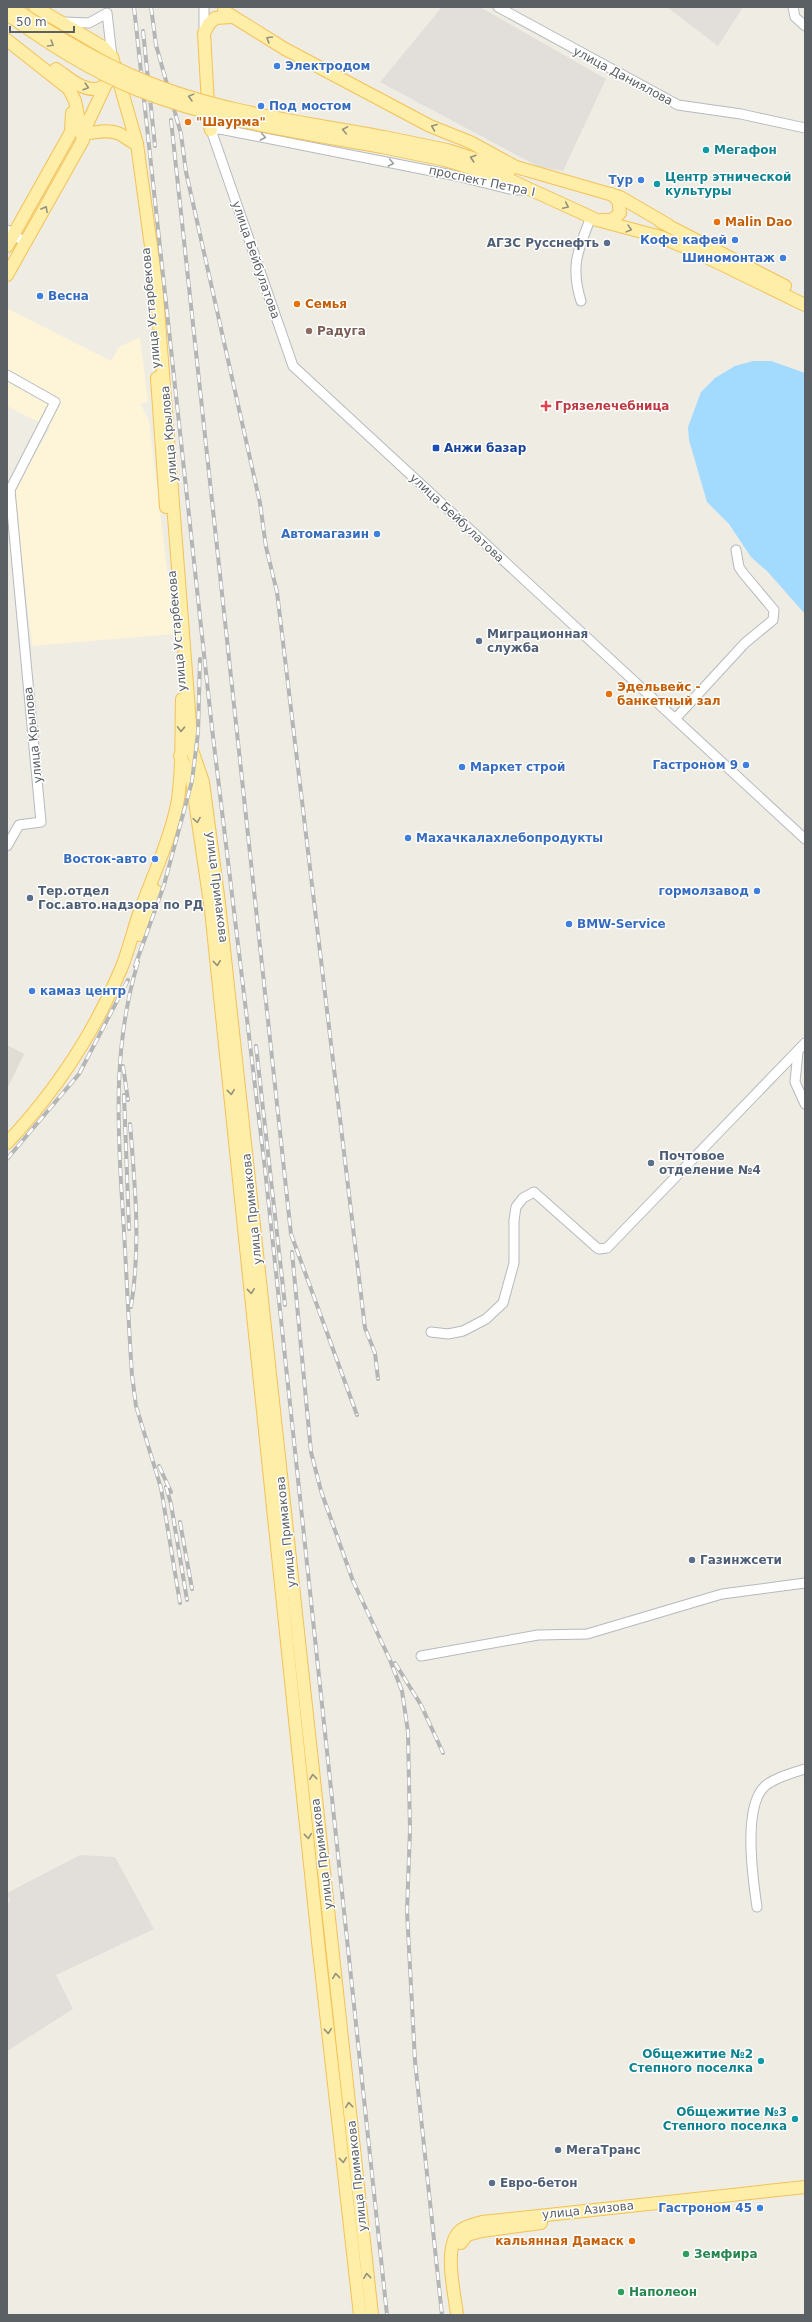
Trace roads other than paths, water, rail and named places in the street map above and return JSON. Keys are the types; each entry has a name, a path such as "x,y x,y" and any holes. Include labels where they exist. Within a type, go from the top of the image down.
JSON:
{"main road":[{"path":"12,7 49,32 102,62 154,85 238,110 383,142 445,160 531,189"},
{"path":"35,7 103,47 112,57"},
{"path":"211,130 209,122 204,33 209,24 225,12 402,112 470,142 516,167 614,197 805,296"},
{"path":"7,14 42,38 96,71 156,96 236,120 447,150 505,169 614,197 620,209 618,216 612,220 594,219"},
{"path":"7,34 77,84 97,89 111,80"},
{"path":"7,40 69,90 75,101 83,138"},
{"path":"7,48 65,94 72,108 73,121 71,132 10,232 7,246"},
{"name":"улица Устарбекова","path":"7,1142 35,1112 65,1072 95,1021 122,968 140,912 162,858 177,804 182,690 145,232 133,143 111,80 112,57"},
{"path":"7,275 11,258 26,243 83,138 111,80"},
{"path":"83,138 100,131 122,135 133,143"},
{"name":"улица Крылова","path":"133,143 156,283 195,756"},
{"name":"проспект Петра I","path":"531,189 594,219 661,237 696,252 805,305"},
{"path":"7,1149 39,1115 70,1074 86,1049 148,914 167,861 189,783 195,756 180,756 189,783"},
{"name":"улица Примакова","path":"195,756 203,782 220,911 372,2315"},
{"name":"улица Примакова","path":"189,783 211,910 224,1023 319,1951 360,2315"},
{"name":"улица Азизова","path":"457,2315 451,2259 453,2240 461,2230 471,2225 599,2208 805,2187"},
{"name":"улица Азизова","path":"464,2315 458,2260 460,2245 467,2235 482,2231 582,2218 805,2194"}],"street":[{"path":"204,7 204,33"},
{"name":"улица Даниялова","path":"498,7 678,105 740,114 805,128"},
{"path":"793,7 795,17 805,26"},
{"path":"57,20 70,23 89,23 107,10 112,57"},
{"name":"проспект Петра I","path":"211,130 228,130 458,176 514,190 531,189"},
{"name":"улица Бейбулатова","path":"211,130 293,366 805,839"},
{"path":"581,301 575,280 574,265 594,219"},
{"path":"10,232 26,243"},
{"name":"улица Крылова","path":"7,375 55,402 10,490 41,822 19,824 7,846"},
{"path":"675,719 745,643 773,620 774,610 739,567 736,550"},
{"path":"431,1332 448,1334 463,1331 486,1319 503,1303 514,1263 514,1220 516,1207 523,1198 534,1192 596,1247 603,1249 611,1246 805,1044"},
{"path":"798,1052 795,1082 805,1104"},
{"path":"422,1656 538,1635 587,1634 722,1594 805,1583"},
{"path":"756,1907 750,1837 755,1805 766,1786 786,1775 805,1769"}],"water":[{"path":"753,361 771,361 805,373 805,614 767,571 751,557 729,524 707,502 689,440 688,427 701,392 715,378 735,366"}],"railway":[{"path":"134,7 212,728 265,1169 387,2315"},
{"path":"151,7 156,45 181,134 186,172 260,503 266,547 277,592 365,1328 375,1353 378,1379"},
{"path":"143,31 155,146"},
{"path":"171,120 291,1234 357,1415"},
{"path":"135,966 164,885 192,781 198,733 200,659"},
{"path":"138,962 130,992 125,1021 119,1080 120,1169 132,1375 136,1406 161,1488 180,1603"},
{"path":"7,1159 79,1074 128,980"},
{"path":"256,1046 285,1305"},
{"path":"123,1066 128,1100"},
{"path":"124,1095 129,1229"},
{"path":"130,1124 136,1216 136,1261 131,1307"},
{"path":"292,1252 311,1452 321,1491 353,1581 390,1660 402,1691 408,1732 410,1830 407,1911 415,2061 442,2315"},
{"path":"159,1466 171,1492"},
{"path":"166,1487 171,1504 187,1600"},
{"path":"180,1522 192,1589"},
{"path":"395,1663 421,1705 443,1753"}],"place":[{"name":"Электродом","path":"277,66"},
{"name":"Под мостом","path":"261,106"},
{"name":"\"Шаурма\"","path":"188,122"},
{"name":"Мегафон","path":"706,150"},
{"name":"Тур","path":"641,180"},
{"name":"Центр этнической культуры","path":"657,184"},
{"name":"Malin Dao","path":"717,222"},
{"name":"Кофе кафей","path":"735,240"},
{"name":"АГЗС Русснефть","path":"607,243"},
{"name":"Шиномонтаж","path":"783,258"},
{"name":"Весна","path":"40,296"},
{"name":"Семья","path":"297,304"},
{"name":"Радуга","path":"309,331"},
{"name":"Грязелечебница","path":"546,406"},
{"name":"Анжи базар","path":"436,448"},
{"name":"Автомагазин","path":"377,534"},
{"name":"Миграционная служба","path":"479,641"},
{"name":"Эдельвейс - банкетный зал","path":"609,694"},
{"name":"Гастроном 9","path":"746,765"},
{"name":"Маркет строй","path":"462,767"},
{"name":"Махачкалахлебопродукты","path":"408,838"},
{"name":"Восток-авто","path":"155,859"},
{"name":"гормолзавод","path":"757,891"},
{"name":"Тер.отдел Гос.авто.надзора по РД","path":"30,898"},
{"name":"BMW-Service","path":"569,924"},
{"name":"камаз центр","path":"32,991"},
{"name":"Почтовое отделение №4","path":"651,1163"},
{"name":"Газинжсети","path":"692,1560"},
{"name":"Общежитие №2 Степного поселка","path":"761,2061"},
{"name":"Общежитие №3 Степного поселка","path":"795,2119"},
{"name":"МегаТранс","path":"558,2150"},
{"name":"Евро-бетон","path":"492,2183"},
{"name":"Гастроном 45","path":"760,2208"},
{"name":"кальянная Дамаск","path":"632,2241"},
{"name":"Земфира","path":"686,2254"},
{"name":"Наполеон","path":"621,2292"}]}
